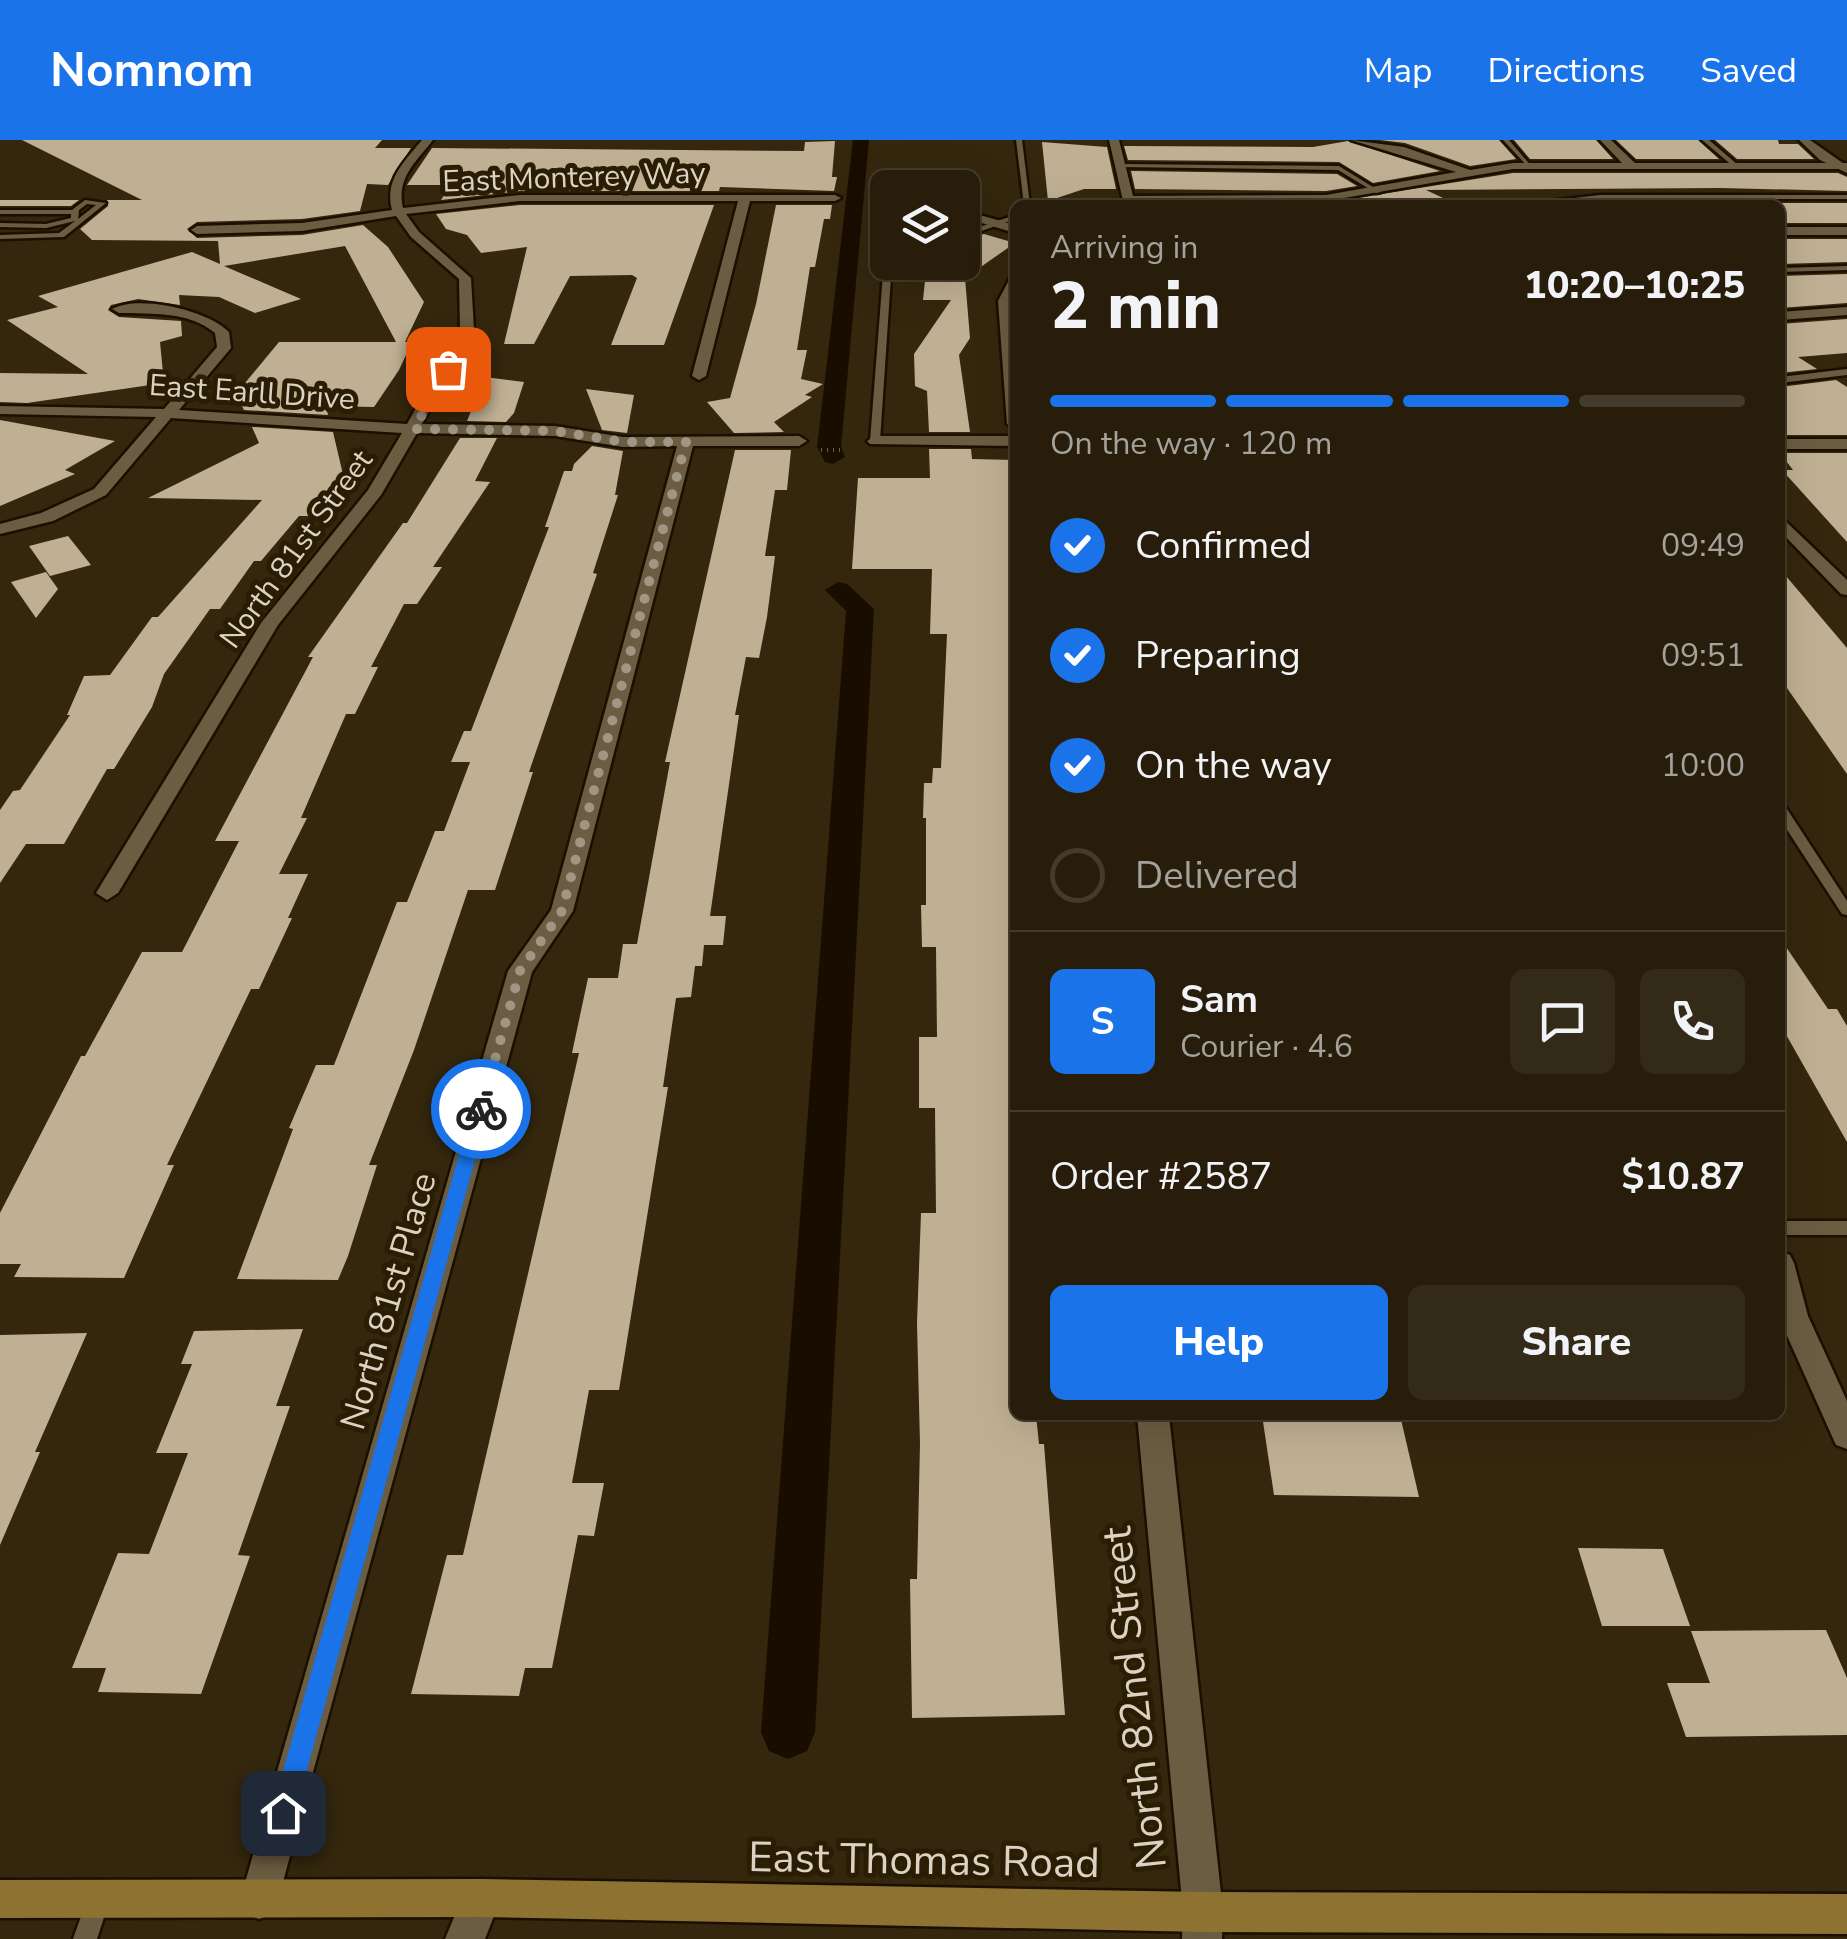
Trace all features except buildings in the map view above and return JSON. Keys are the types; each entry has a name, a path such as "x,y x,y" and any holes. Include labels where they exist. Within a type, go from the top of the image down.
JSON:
{"main road":[{"name":"East Thomas Road","path":"0,1898 482,1898 1207,1930 1847,1914"}],"street":[{"path":"396,212 396,183 428,140"},
{"path":"1114,140 1129,200"},
{"path":"1356,140 1385,142 1468,173"},
{"path":"1605,140 1632,166"},
{"path":"1807,140 1824,158 1845,167"},
{"path":"1293,200 1378,192 1468,173 1530,166 1845,167"},
{"name":"East Monterey Way","path":"197,230 275,229 520,198 835,198"},
{"path":"699,376 745,198"},
{"name":"North 81st Street","path":"108,893 270,622 357,518 414,429 467,330 465,278 396,212"},
{"path":"980,218 1010,228"},
{"path":"1785,231 1847,231"},
{"path":"1010,292 1005,302 1010,363"},
{"path":"0,530 47,517 100,492 224,348 222,332 204,320 178,312 120,309"},
{"path":"1785,316 1847,311"},
{"name":"East Earll Drive","path":"0,410 171,413 414,429 555,431 624,442 799,442"},
{"path":"875,442 1010,441"},
{"name":"North 81st Place","path":"258,1900 520,971 562,911 686,442"},
{"path":"1785,444 1847,444"},
{"path":"1785,526 1847,590"},
{"path":"1785,1283 1793,1316 1847,1434"},
{"name":"North 82nd Street","path":"1154,1420 1207,1930"},
{"path":"465,1939 482,1898"},
{"path":"482,1898 486,1939"}],"lane":[{"path":"1019,140 1026,200"},
{"path":"1506,140 1530,166"},
{"path":"1705,140 1736,166"},
{"path":"1120,166 1339,168 1378,192"},
{"path":"1569,200 1847,197"},
{"path":"0,226 58,224 74,218 85,202 103,203 62,235 0,237"},
{"path":"0,212 76,212"},
{"path":"980,230 1010,219"},
{"path":"1785,270 1847,268"},
{"path":"875,442 887,280"},
{"path":"1785,379 1847,372"},
{"path":"1785,817 1847,912"},
{"path":"1785,1228 1847,1228"},
{"path":"85,1939 98,1899"}],"path":[{"path":"820,450 843,450"}],"waterway":[{"path":"833,457 829,447 861,140"},
{"path":"788,1732 860,609 838,590"}],"way so far":[{"path":"448,369 414,429 555,431 624,442 686,442 562,911 520,971 481,1109"}],"route":[{"path":"283,1813 481,1109"}]}
